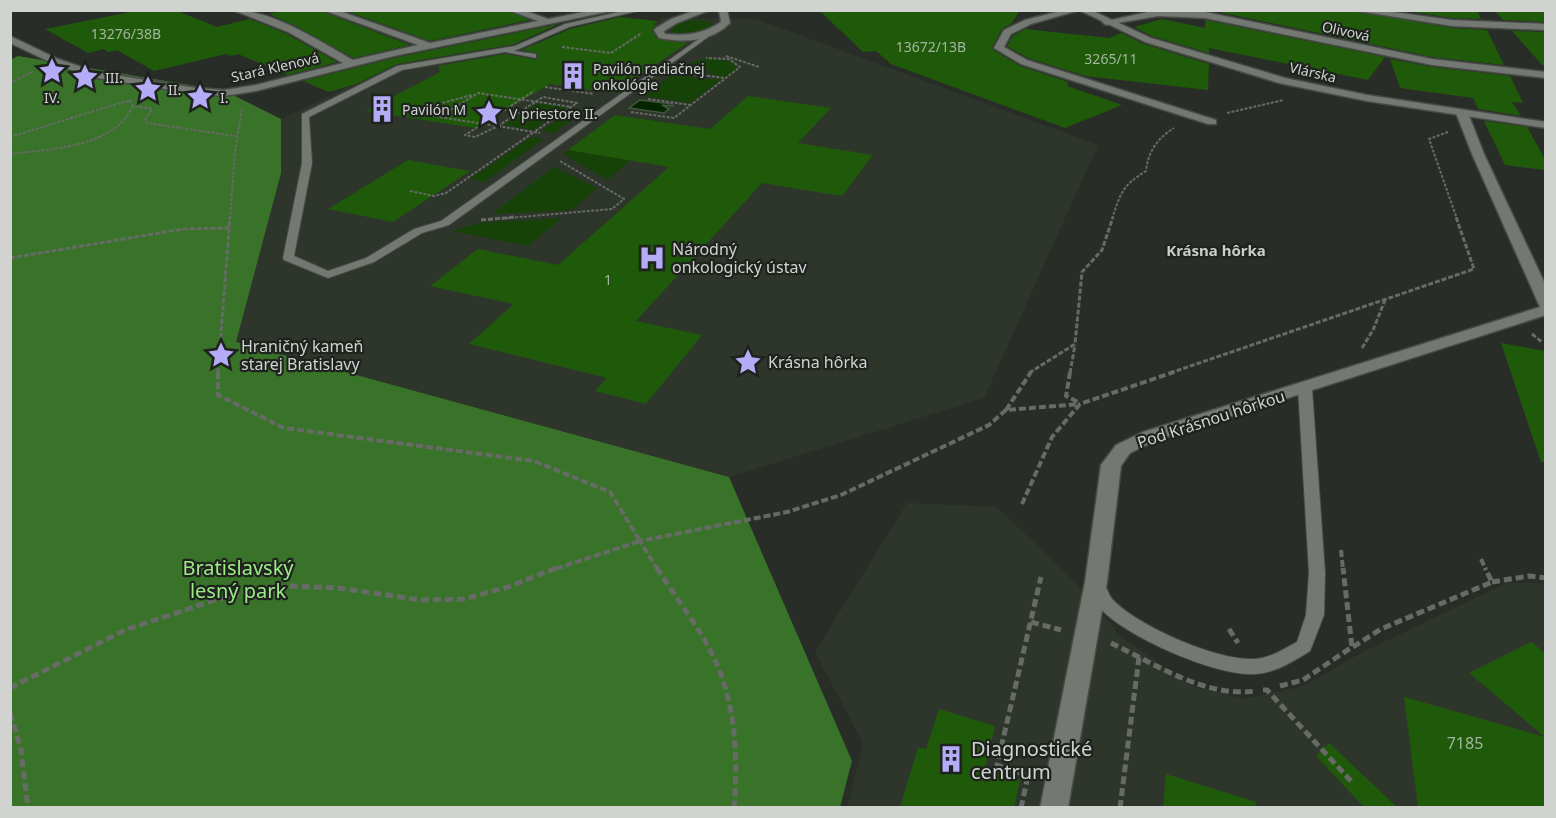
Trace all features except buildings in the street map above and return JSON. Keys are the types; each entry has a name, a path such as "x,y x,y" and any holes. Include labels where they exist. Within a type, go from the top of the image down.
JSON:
{"street":[{"path":"237,10 291,30 351,63"},
{"path":"327,10 429,46"},
{"name":"Stará Klenová","path":"512,10 550,21"},
{"name":"Stará Klenová","path":"10,39 55,61 94,75 224,93 256,88 351,63 429,46 612,10"},
{"path":"706,10 674,21 659,30 662,36 691,39 705,37 726,23 723,10"},
{"path":"1076,10 1028,22 1007,32 999,48 1024,62 1212,122"},
{"name":"Vlárska","path":"1083,10 1157,43 1283,81 1333,93 1545,125"},
{"path":"1356,10 1452,23 1545,27"},
{"name":"Olivová","path":"1106,22 1158,13 1205,15 1432,62 1545,75"},
{"path":"1462,113 1545,304"},
{"name":"Pod Krásnou hôrkou","path":"1054,807 1096,582 1111,465 1123,449 1150,436 1545,310"}],"lane":[{"path":"639,10 567,25 530,43 500,51 400,68 305,116 307,163 288,258 328,275 370,260 418,231 445,223 705,37"},
{"path":"500,51 533,56"},
{"path":"1096,582 1107,604 1127,622 1153,636 1221,661 1254,667 1284,658 1304,646 1315,615 1317,573 1305,388"}],"path":[{"path":"569,48 611,53 651,27"},
{"path":"590,50 594,48"},
{"path":"705,55 732,57 759,67"},
{"path":"629,111 674,118 739,68 739,64 725,58 697,59"},
{"path":"702,74 707,69"},
{"path":"682,73 725,79"},
{"path":"693,74 693,76 707,76"},
{"path":"410,191 438,196 465,181 577,103 543,97 479,137 465,135 534,91"},
{"path":"224,93 222,98 242,108 235,136 218,361 218,395 284,428 534,461 610,492 714,658 726,695 735,738 734,807"},
{"path":"439,117 478,93"},
{"path":"521,130 409,112 478,93 532,101"},
{"path":"1227,113 1293,98"},
{"path":"646,99 690,105"},
{"path":"10,137 38,131 107,105 130,100 133,106"},
{"path":"133,106 152,109 145,120 149,124 235,136"},
{"path":"10,154 43,150 104,133 120,124 133,106"},
{"path":"1080,404 1066,396 1075,344 1082,272 1102,250 1120,195 1128,182 1146,171 1146,159 1162,135 1179,125"},
{"path":"1006,410 1080,404 1474,269 1429,139 1453,130"},
{"path":"445,223 612,209 624,199 545,152"},
{"path":"10,258 183,229 229,228"},
{"path":"1358,356 1373,330 1385,300"},
{"path":"1531,332 1542,342"},
{"path":"10,688 125,630 215,600 263,588 338,588 421,600 464,600 508,587 571,562 640,541 787,512 841,495 989,425 1006,410 1029,373 1075,344"},
{"path":"1022,504 1046,445 1067,416 1080,404"},
{"path":"1340,546 1352,647"},
{"path":"1481,559 1492,582"},
{"path":"1267,690 1303,680 1381,629 1492,582 1528,576 1545,578"},
{"path":"1022,807 1028,776 997,765 1041,577"},
{"path":"1229,629 1267,690 1351,781"},
{"path":"1120,807 1139,657"},
{"path":"10,713 21,748 28,807"}],"shaded area":[{"name":"Národný onkologický ústav","path":"663,18 756,19 1098,145 984,398 729,477 236,342 280,173 281,119 398,63 516,41 607,54"},
{"path":"691,20 707,21 714,25 704,31 687,35 670,31 677,23"},
{"path":"707,58 731,61 737,68 725,78 707,73 710,68 693,73 677,71 690,63"},
{"path":"674,73 702,79 722,79 690,103 643,96"},
{"path":"640,100 673,106 662,105 669,109 664,113 629,108"},
{"path":"537,103 567,107 533,130 503,125"},
{"path":"573,108 586,110 554,133 541,131"},
{"path":"531,137 544,139 484,182 470,179"},
{"path":"568,150 631,160 607,180 563,154"},
{"path":"554,167 597,188 572,210 492,214"},
{"path":"562,218 528,246 451,231 480,223"},
{"path":"907,503 997,507 1074,581 1122,638 1190,685 1244,699 1304,686 1359,654 1507,583 1545,583 1545,807 847,807 863,743 815,652"}],"green space":[{"name":"Bratislavský lesný park","path":"18,56 225,91 281,119 281,173 236,342 729,477 852,761 840,807 11,808 10,60"}],"place":[{"name":"IV.","path":"52,71"},
{"name":"Pavilón radiačnej onkológie","path":"573,76"},
{"name":"III.","path":"85,77"},
{"name":"II.","path":"148,89"},
{"name":"I.","path":"200,97"},
{"name":"Pavilón M","path":"382,109"},
{"name":"V priestore II.","path":"489,113"},
{"name":"Národný onkologický ústav","path":"652,258"},
{"name":"Hraničný kameň starej Bratislavy","path":"221,355"},
{"name":"Krásna hôrka","path":"748,362"},
{"name":"Diagnostické centrum","path":"951,759"}],"district":[{"name":"Krásna hôrka","path":"1216,250"}]}
